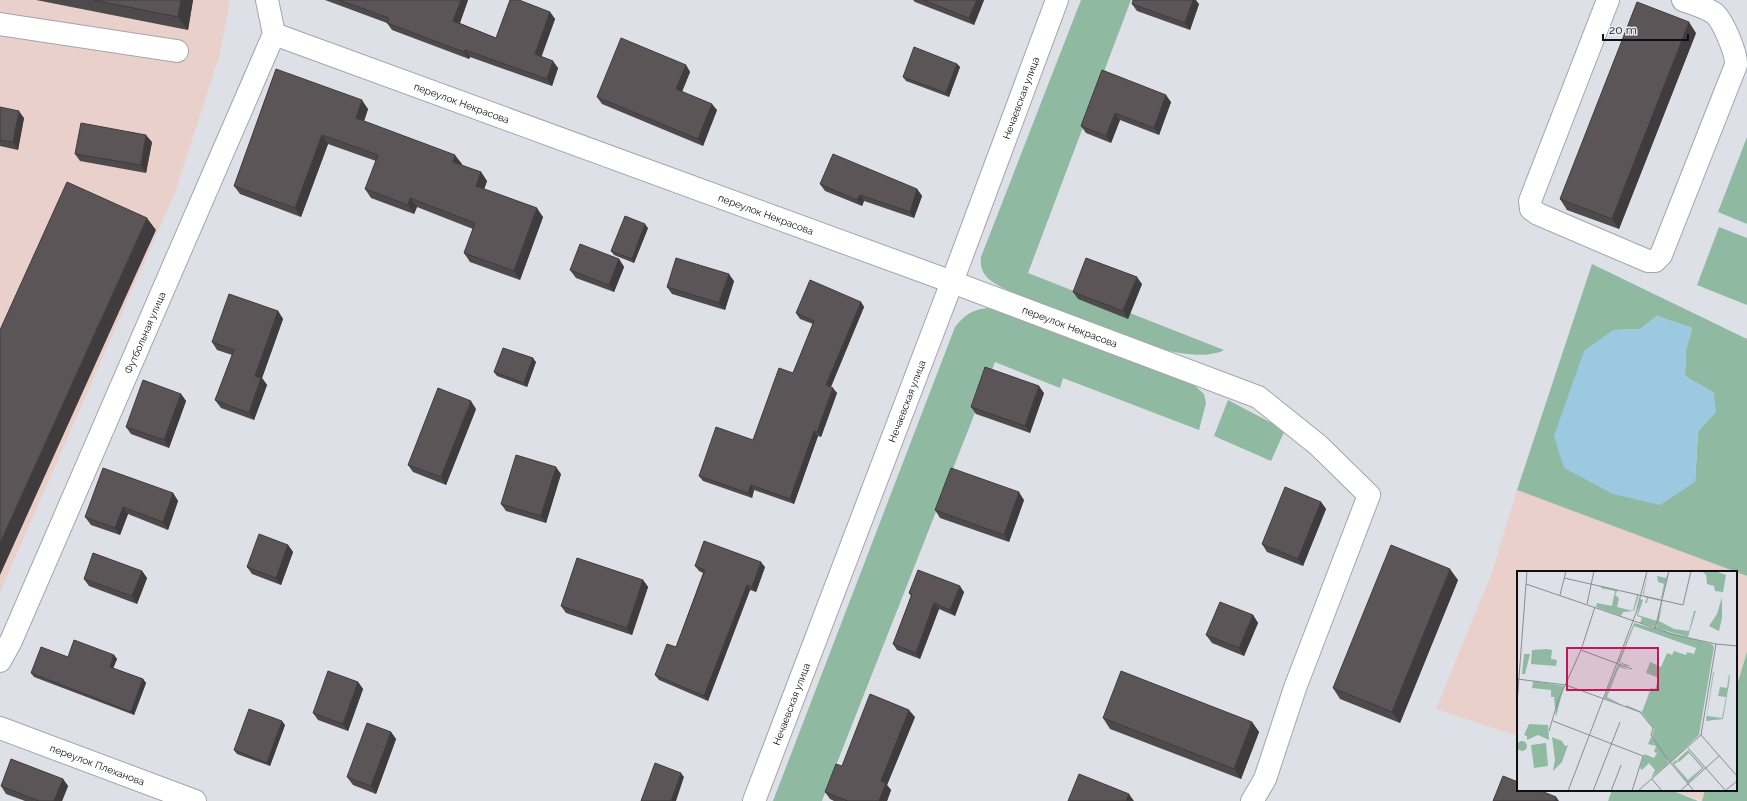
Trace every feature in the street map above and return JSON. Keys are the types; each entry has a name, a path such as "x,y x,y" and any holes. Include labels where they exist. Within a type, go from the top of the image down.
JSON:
{"street":[{"path":"267,0 274,34"},
{"name":"Нечаевская улица","path":"754,801 952,282 1056,0"},
{"path":"1608,0 1530,201 1531,209 1538,214 1648,261 1655,261 1661,256 1736,65 1737,58 1735,50 1716,14 1683,0"},
{"path":"0,24 178,51"},
{"name":"переулок Некрасова","path":"274,34 952,282 1258,397 1318,444 1369,495 1295,688 1265,779 1252,801"},
{"name":"Футбольная улица","path":"0,661 11,641 274,34"},
{"name":"переулок Плеханова","path":"0,728 195,801"}],"shaded area":[{"path":"0,0 230,0 220,53 176,190 0,592"},
{"path":"1517,490 1734,571 1517,571 1517,736 1436,709 1492,572"},
{"path":"1737,572 1747,576 1747,652 1737,685"},
{"path":"1674,791 1705,791 1702,801"}],"green space":[{"path":"1081,0 1131,0 1028,273 1224,350 1204,355 1177,353 1146,345 1079,321 1021,296 988,279 983,272 981,267 981,257"},
{"path":"1747,137 1747,224 1718,212"},
{"path":"1719,227 1747,238 1747,305 1697,285"},
{"path":"1592,264 1747,339 1747,576 1517,490","holes":["1657,316 1692,328 1686,350 1685,376 1714,393 1698,432 1695,482 1613,330 1640,329"]},
{"path":"987,308 1003,311 1155,368 1194,385 1204,394 1206,403 1199,430 1063,378 1060,388 995,362 822,801 773,801 955,327 969,314 977,310"},
{"path":"1228,400 1285,430 1271,461 1214,436"},
{"path":"1747,652 1747,801 1702,801 1705,791 1737,791 1737,685"},
{"path":"1612,791 1673,791 1698,801 1608,801"}],"water":[{"path":"1657,316 1692,328 1686,350 1685,376 1714,393 1716,412 1698,432 1695,482 1660,505 1613,494 1564,468 1554,436 1584,351 1613,330 1640,329"}],"building":[{"path":"93,0 181,0 178,17"},
{"path":"339,0 461,0 453,21 496,38 510,0 519,0 550,12 535,54 553,61 547,79 465,50 464,52 387,23 389,18"},
{"path":"923,0 977,0 969,18"},
{"path":"1133,0 1193,0 1185,23 1132,4"},
{"path":"1637,2 1689,22 1612,219 1560,199"},
{"path":"621,38 686,65 676,89 712,104 698,139 597,97"},
{"path":"914,47 957,64 946,93 903,77"},
{"path":"276,69 362,100 356,118 455,155 453,162 481,172 476,186 537,208 514,271 464,253 475,223 410,198 408,205 365,189 378,155 322,135 295,208 234,186"},
{"path":"1102,70 1166,95 1154,128 1115,113 1106,136 1081,126"},
{"path":"0,107 19,111 13,142 0,140"},
{"path":"81,123 146,135 141,165 75,154"},
{"path":"833,154 917,189 910,212 860,195 857,200 820,184"},
{"path":"67,182 147,218 0,543 0,330"},
{"path":"625,216 645,224 632,259 611,251"},
{"path":"580,244 619,259 609,285 570,270"},
{"path":"676,258 729,274 719,303 667,287"},
{"path":"1086,258 1137,277 1123,311 1073,292"},
{"path":"810,280 861,302 826,385 833,388 817,432 814,431 790,499 751,485 748,493 699,476 716,427 753,440 779,368 793,373 814,321 796,313"},
{"path":"229,294 278,311 255,376 261,378 249,413 215,400 234,350 212,342"},
{"path":"503,348 533,358 524,383 494,372"},
{"path":"985,367 1039,386 1025,426 971,407"},
{"path":"143,380 181,394 164,440 126,427"},
{"path":"438,388 471,401 441,477 408,465"},
{"path":"516,455 556,467 541,516 501,504"},
{"path":"103,468 173,493 163,522 123,507 115,528 85,517"},
{"path":"951,468 1019,492 1004,535 935,510"},
{"path":"1285,487 1321,502 1298,559 1262,544"},
{"path":"259,534 288,545 276,578 247,567"},
{"path":"704,541 761,562 752,587 747,585 704,696 655,675 667,644 676,647 705,570 695,566"},
{"path":"1391,545 1450,569 1392,712 1333,688"},
{"path":"93,553 142,571 132,596 84,579"},
{"path":"577,558 643,580 627,628 561,606"},
{"path":"918,570 960,586 950,610 934,603 916,653 893,644 912,594 909,593"},
{"path":"1220,602 1253,615 1239,648 1206,635"},
{"path":"74,640 114,655 110,667 143,679 131,712 31,673 41,647 68,657"},
{"path":"328,671 358,682 343,724 313,713"},
{"path":"1121,671 1252,722 1234,769 1103,718"},
{"path":"870,694 909,710 881,781 886,783 879,801 848,801 825,792 836,764 842,766"},
{"path":"249,709 282,721 267,763 234,750"},
{"path":"367,723 391,732 371,786 347,777"},
{"path":"11,759 63,779 54,801 39,801 1,786"},
{"path":"655,763 681,773 671,801 641,801"},
{"path":"1079,774 1129,794 1126,801 1068,801"},
{"path":"1503,776 1517,782 1517,791 1541,791 1556,797 1555,801 1493,801"}]}
